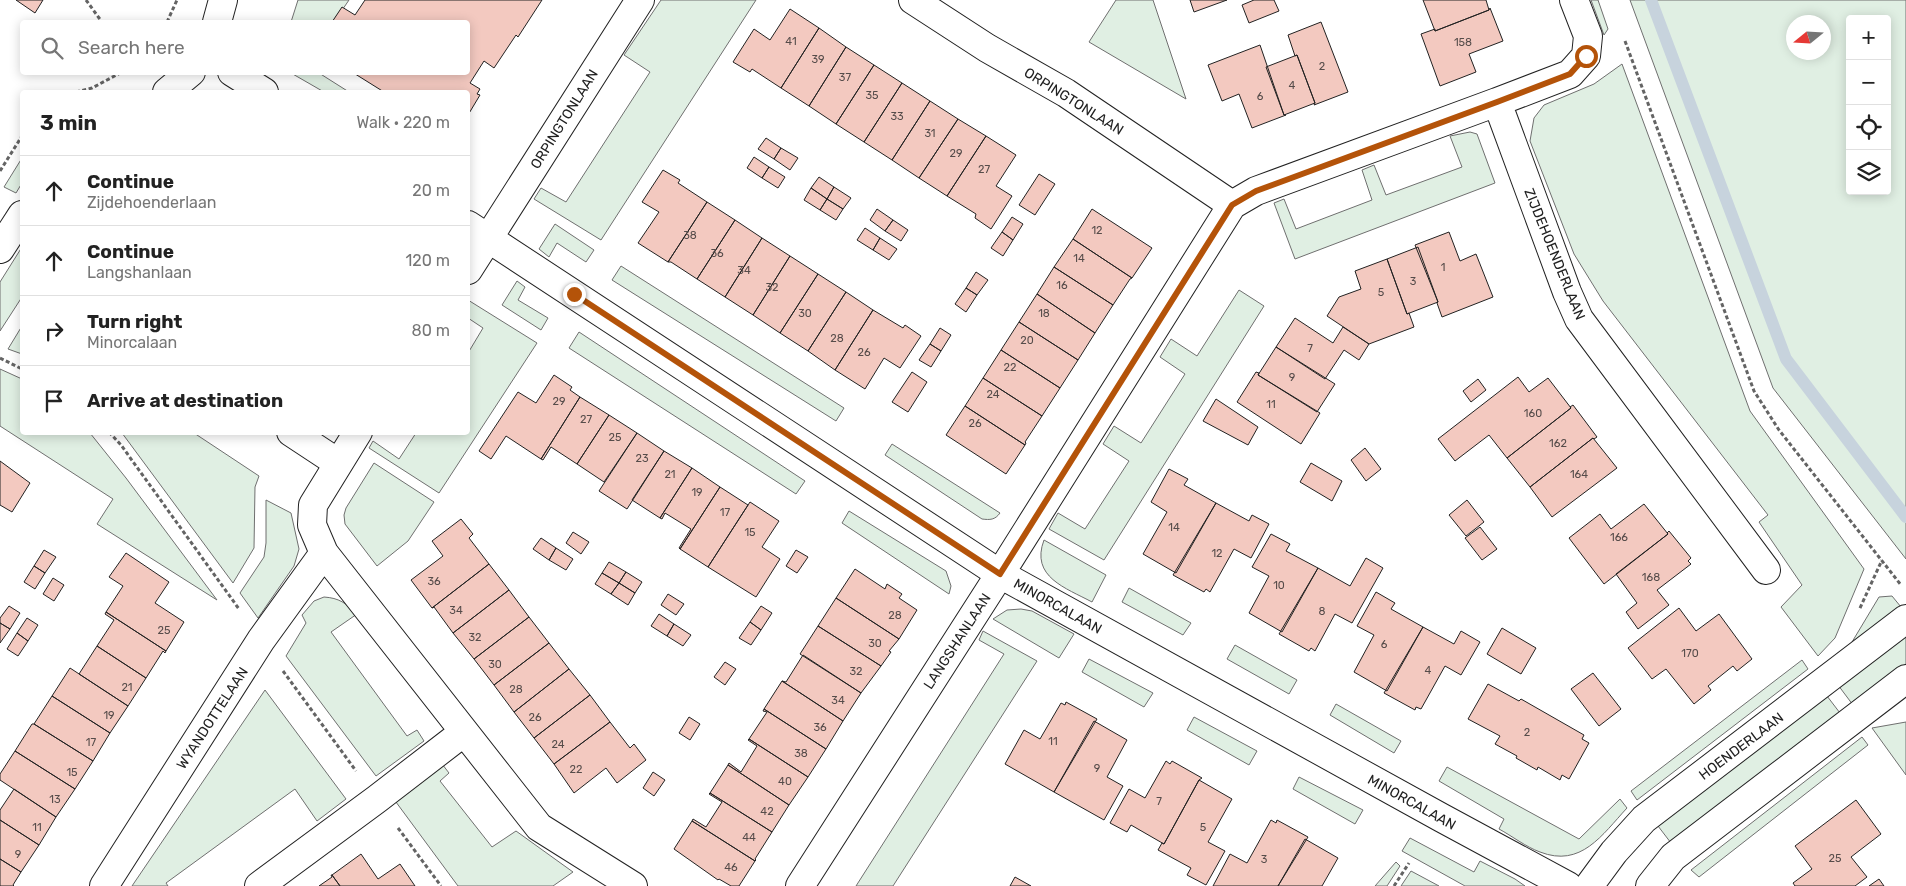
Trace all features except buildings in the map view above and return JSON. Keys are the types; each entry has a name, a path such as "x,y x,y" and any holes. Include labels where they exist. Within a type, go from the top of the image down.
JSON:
{"street":[{"path":"218,20 224,0"},
{"name":"ORPINGTONLAAN","path":"478,232 640,0"},
{"name":"ORPINGTONLAAN","path":"913,0 987,48 1066,93 1232,205"},
{"path":"1497,102 1570,74 1586,56 1588,36 1574,0"},
{"path":"169,90 187,75"},
{"path":"237,75 261,90"},
{"name":"LANGSHANLAAN","path":"800,886 1000,574 1232,205 1256,191 1497,102"},
{"name":"ZIJDEHOENDERLAAN","path":"1497,102 1578,319 1766,570"},
{"path":"0,249 20,219"},
{"path":"470,262 478,232"},
{"name":"MINORCALAAN","path":"478,232 1000,574 1568,886"},
{"path":"296,435 338,463"},
{"path":"356,435 313,505 312,524 324,553 540,827 633,886"},
{"name":"WYANDOTTELAAN","path":"104,886 261,640 324,553"},
{"name":"HOENDERLAAN","path":"1589,886 1614,852 1644,820 1906,619"},
{"path":"1650,886 1673,857 1906,679"},
{"path":"259,886 464,732"}],"path":[{"path":"86,0 101,20"},
{"path":"168,20 177,0"},
{"path":"1622,34 1754,391 1779,430 1906,591"},
{"path":"84,90 92,88 116,75"},
{"path":"0,171 20,139"},
{"path":"0,358 20,368"},
{"path":"1394,886 1409,863"}],"green space":[{"path":"298,0 349,0 335,20 292,20"},
{"path":"661,0 756,0 601,240 534,199 541,188 566,202 650,72 624,55"},
{"path":"1116,0 1153,0 1186,99 1089,42"},
{"path":"1591,0 1598,0 1608,29 1604,35"},
{"path":"1630,0 1906,0 1906,559 1773,388"},
{"path":"1622,64 1750,411 1864,569 1835,638 1818,656 1781,607 1802,585 1759,522 1768,515 1603,301 1574,254 1530,141 1534,118 1544,105 1594,84"},
{"path":"294,75 322,75 346,90 321,90"},
{"path":"1470,132 1477,134 1495,183 1295,259 1274,203 1284,199 1296,229 1372,200 1362,170 1374,165 1386,195 1462,167 1450,136"},
{"path":"20,161 20,186 16,193 4,187"},
{"path":"555,224 594,250 586,262 557,243 549,257 539,249"},
{"path":"20,250 20,300 0,331 0,282"},
{"path":"621,266 844,408 836,421 612,280"},
{"path":"517,281 525,287 518,300 548,318 541,330 502,305"},
{"path":"1239,290 1264,306 1104,560 1049,529 1058,513 1085,529 1129,461 1103,444 1114,426 1141,443 1185,374 1160,357 1171,339 1197,356"},
{"path":"470,301 537,343 439,493 369,448 373,441 399,459 415,435 470,435 470,350 483,328 470,319"},
{"path":"20,329 20,353 8,349"},
{"path":"579,332 805,481 796,494 569,348"},
{"path":"0,369 20,378 20,435 92,435 217,600 97,524 113,499 0,426"},
{"path":"123,435 197,435 259,476 255,487 254,548 233,583"},
{"path":"892,444 1000,513 992,519 982,519 885,455"},
{"path":"374,463 434,502 408,541 377,566 345,524 344,515 346,508"},
{"path":"266,500 291,513 299,549 294,566 258,618 240,593 264,557 266,543"},
{"path":"849,511 946,571 951,586 949,594 842,523"},
{"path":"1044,540 1106,575 1092,602 1062,586 1046,572 1042,563 1041,553"},
{"path":"1129,588 1191,623 1183,635 1122,602"},
{"path":"1892,596 1901,607 1852,642 1879,597"},
{"path":"324,597 342,602 357,614 331,632 407,736 417,730 424,741 376,776 286,656 306,623 302,615 314,601"},
{"path":"1021,609 1032,611 1074,634 1059,658 993,619 1007,610"},
{"path":"983,631 1037,661 893,886 856,886 1004,654 979,640"},
{"path":"1906,633 1906,664 1853,705 1838,685"},
{"path":"1235,645 1297,680 1289,694 1227,659"},
{"path":"1089,659 1153,693 1144,707 1082,672"},
{"path":"1802,660 1808,669 1637,800 1631,791"},
{"path":"265,690 346,799 317,821 295,789 166,883 168,886 132,886"},
{"path":"1827,696 1840,713 1671,843 1658,826"},
{"path":"1336,704 1401,741 1394,753 1330,715"},
{"path":"1194,717 1257,751 1249,765 1187,730"},
{"path":"1906,722 1906,775 1872,728"},
{"path":"1862,737 1868,745 1699,877 1691,870"},
{"path":"439,760 449,773 440,781 492,847 516,831 573,872 553,886 458,886 393,798"},
{"path":"1447,767 1579,839 1620,799 1627,808 1609,829 1590,846 1567,856 1554,856 1535,850 1499,829 1504,819 1439,781"},
{"path":"1299,777 1363,810 1355,824 1293,789"},
{"path":"1410,838 1474,872 1480,861 1525,886 1465,886 1402,851"},
{"path":"1396,862 1400,866 1387,886 1375,886"},
{"path":"1411,871 1439,886 1401,886"}],"waterway":[{"path":"1651,0 1786,359 1906,517"}],"route":[{"path":"574,294 1000,574 1232,205 1256,191 1570,74 1586,56"}]}
